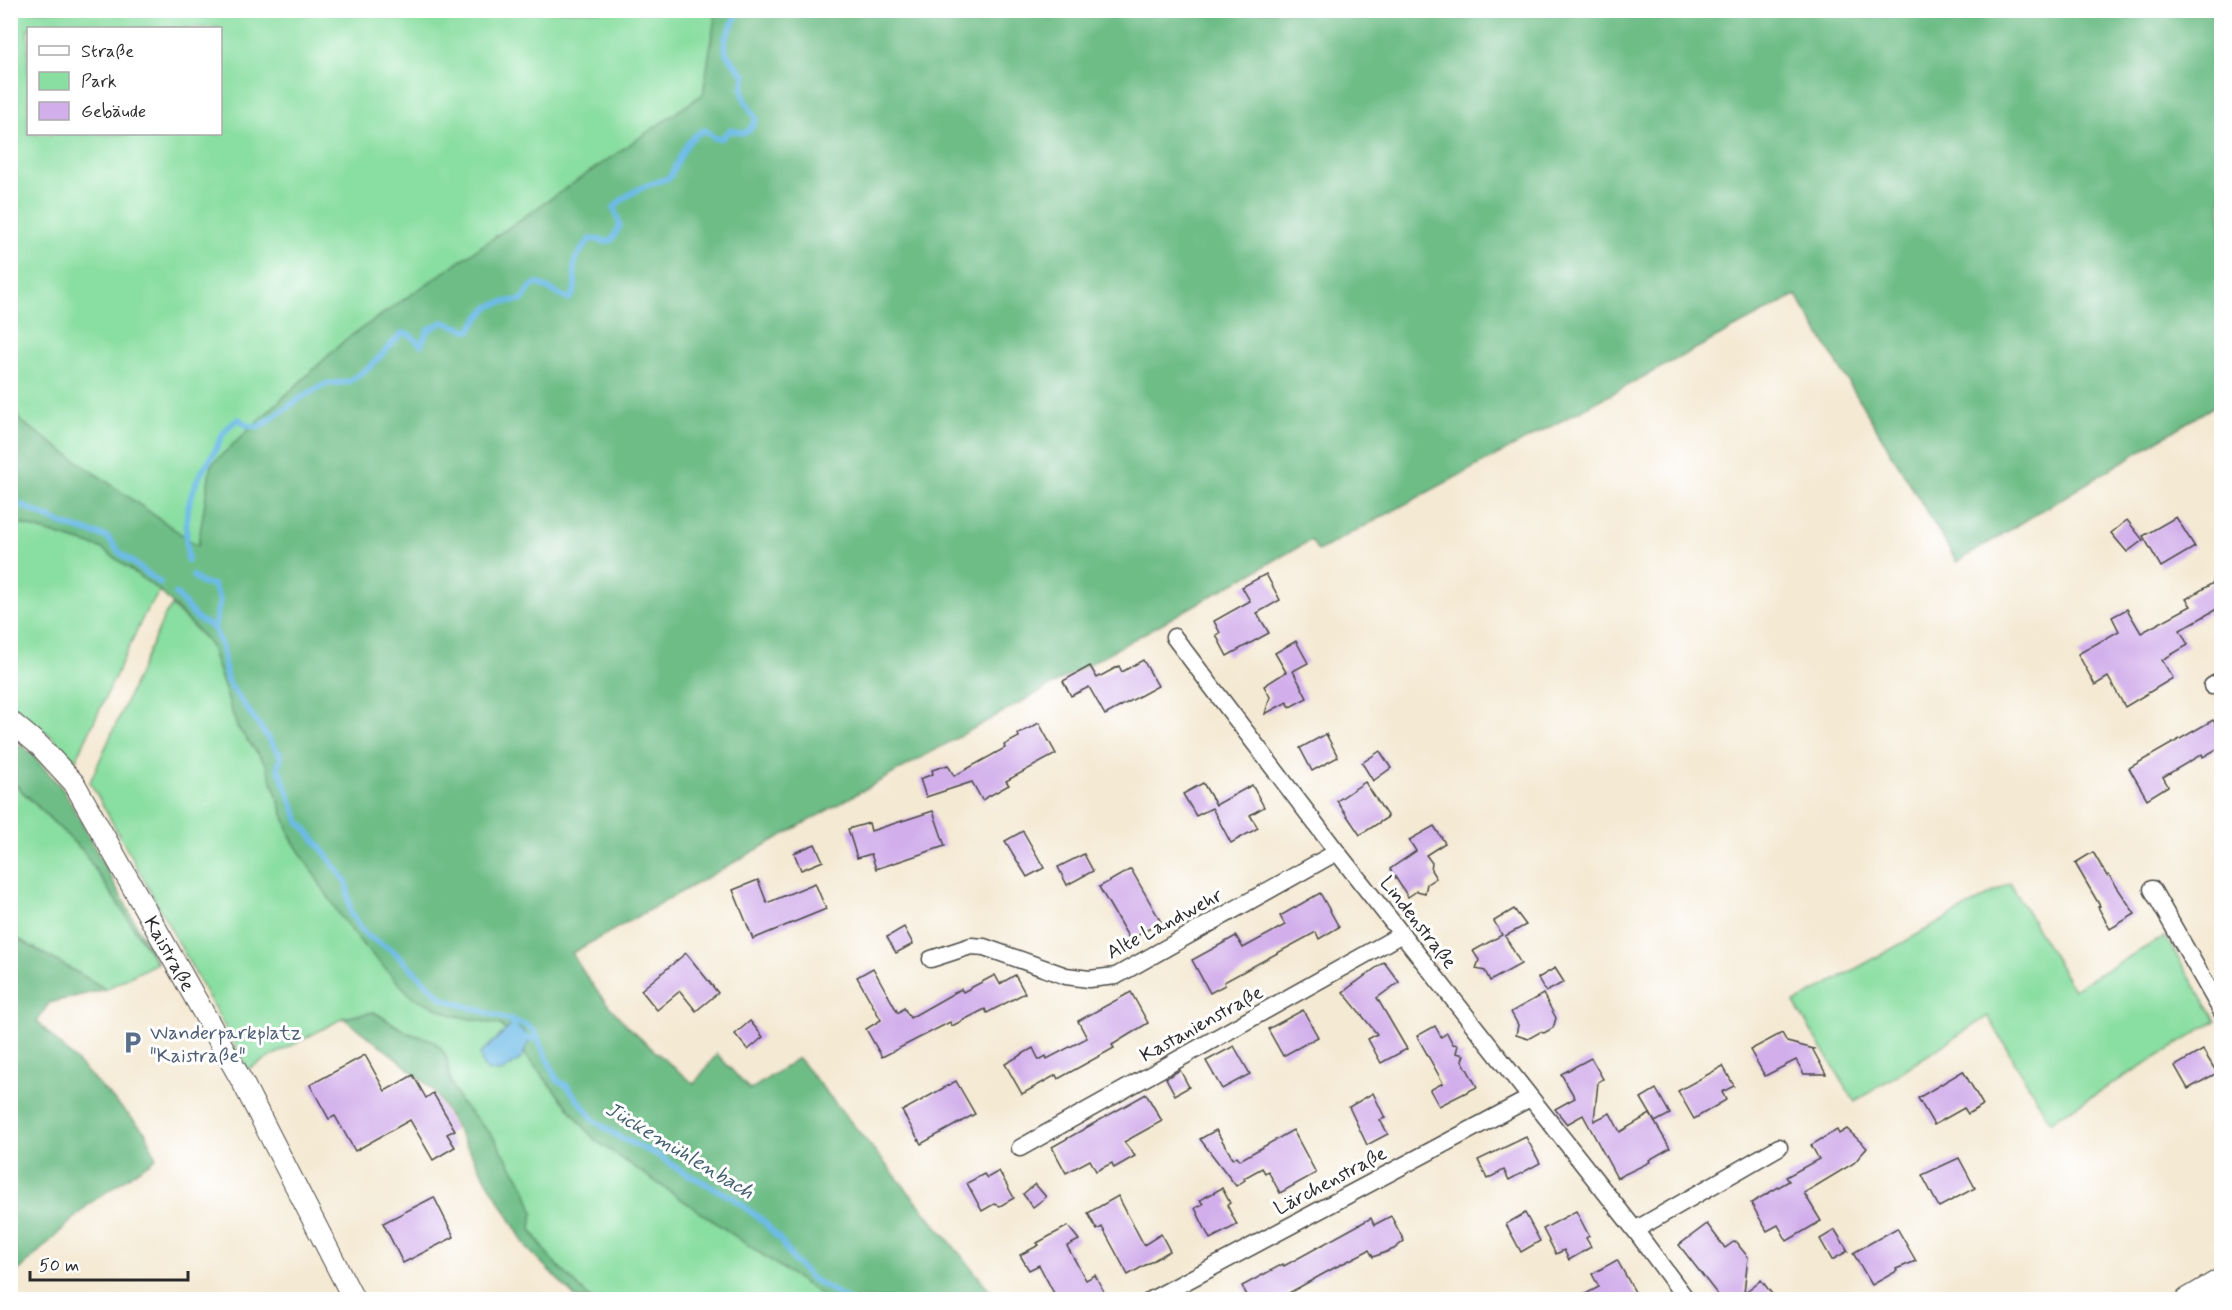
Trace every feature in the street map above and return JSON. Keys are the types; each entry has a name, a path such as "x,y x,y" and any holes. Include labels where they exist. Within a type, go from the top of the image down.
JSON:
{"main road":[{"path":"2188,1299 2222,1280"}],"street":[{"name":"Lindenstraße","path":"1174,637 1337,852 1687,1299"},
{"name":"Kaistraße","path":"10,721 40,746 74,783 243,1083 354,1299"},
{"name":"Alte Landwehr","path":"931,959 971,946 984,946 1066,976 1089,979 1116,976 1337,852"},
{"path":"2152,889 2222,1012"},
{"name":"Kastanienstraße","path":"1020,1148 1402,934"},
{"name":"Lärchenstraße","path":"1151,1299 1530,1098"},
{"path":"1635,1230 1779,1148"}],"green space":[{"path":"10,11 716,11 704,94 345,340 211,465 198,546 19,420 10,394"},
{"path":"716,11 2221,11 2221,402 1957,562 1796,295 1318,551 1311,540 572,953 611,1009 642,1040 694,1084 717,1054 750,1090 798,1058 997,1299 827,1299 595,1140 501,1025 452,1015 411,996 363,945 341,917 292,840 266,764 237,727 210,644 160,591 101,548 11,521 10,394 19,420 198,546 211,465 345,340 703,94"},
{"path":"10,521 101,548 160,591 144,615 76,760 51,736 11,704"},
{"path":"172,606 210,644 237,727 266,764 292,840 452,1015 501,1025 595,1140 827,1299 591,1299 551,1259 531,1229 533,1211 461,1103 451,1083 446,1056 432,1040 408,1033 374,1012 343,1018 248,1069 90,782 165,615"},
{"path":"10,737 31,753 64,791 157,963 83,851 11,780"},
{"path":"10,780 83,851 157,963 106,989 11,935"},
{"path":"2010,883 2073,989 2165,936 2216,1021 2050,1122 1988,1016 1855,1102 1794,1003"},
{"path":"11,935 106,989 49,1003 37,1021 146,1133 156,1158 89,1204 11,1278"},
{"path":"374,1012 408,1033 432,1040 441,1048 446,1056 451,1083 461,1103 492,1135 525,1187 533,1211 531,1230 551,1259 591,1299 577,1299 527,1248 435,1092 395,1057 343,1018"}],"water":[{"path":"512,1025 522,1030 530,1039 521,1059 501,1072 489,1071 483,1066 480,1054"}],"building":[{"path":"2176,517 2195,547 2161,567 2143,536"},
{"path":"2127,520 2143,540 2127,552 2111,533"},
{"path":"1266,574 1280,600 1257,613 1269,633 1227,656 1216,635 1220,633 1214,621 1250,601 1242,587"},
{"path":"2216,581 2222,590 2222,606 2180,630 2188,645 2162,660 2173,678 2125,707 2108,677 2095,685 2078,654 2119,631 2112,617 2127,609 2141,633 2191,606 2186,599"},
{"path":"1296,641 1308,663 1293,671 1307,698 1290,707 1287,702 1265,714 1270,697 1264,686 1286,672 1275,653"},
{"path":"1143,660 1158,686 1105,715 1089,687 1071,696 1063,681 1090,666 1097,678 1119,666 1122,672"},
{"path":"2213,720 2222,736 2222,746 2203,757 2202,754 2163,777 2168,786 2147,799 2129,768"},
{"path":"1039,723 1056,754 1006,781 1009,785 982,800 972,782 926,797 920,779 933,774 932,770 948,765 954,776 1005,748 1004,745 1019,737 1018,734"},
{"path":"1326,734 1338,757 1312,771 1300,748"},
{"path":"1380,751 1391,768 1373,781 1362,763"},
{"path":"1365,782 1388,817 1360,835 1337,801"},
{"path":"1203,783 1216,805 1252,785 1264,807 1250,815 1258,828 1231,843 1212,808 1196,816 1183,794"},
{"path":"933,811 945,846 876,869 871,854 857,858 848,829 869,823 871,831"},
{"path":"1434,826 1445,843 1426,855 1432,863 1431,870 1436,878 1427,884 1425,893 1417,891 1408,897 1390,869 1416,851 1409,840"},
{"path":"1023,831 1044,868 1027,877 1005,841"},
{"path":"815,844 823,861 801,870 794,853"},
{"path":"2093,852 2107,876 2109,875 2135,914 2110,929 2098,907 2100,906 2075,863"},
{"path":"1084,854 1093,871 1067,885 1058,867"},
{"path":"1131,869 1161,922 1130,940 1099,887"},
{"path":"758,880 767,903 815,883 826,909 753,939 733,890"},
{"path":"1320,893 1339,927 1319,939 1316,932 1224,982 1225,985 1210,993 1192,960 1236,936 1243,948 1285,925 1280,916"},
{"path":"1514,909 1526,925 1505,936 1521,964 1490,981 1485,971 1476,969 1479,960 1473,951 1502,935 1494,921"},
{"path":"904,927 913,944 896,953 887,937"},
{"path":"686,953 718,993 696,1011 680,991 657,1010 641,990"},
{"path":"1384,962 1399,982 1377,998 1407,1049 1381,1063 1368,1039 1377,1034 1343,992"},
{"path":"873,968 898,1013 904,1008 910,1018 961,989 963,992 995,975 1000,984 1015,975 1025,993 987,1013 985,1009 952,1026 950,1022 882,1057 866,1029 881,1020 857,977"},
{"path":"1555,968 1564,982 1546,992 1538,978"},
{"path":"1131,992 1148,1023 1112,1045 1114,1048 1058,1079 1056,1075 1022,1094 1005,1064 1033,1048 1039,1060 1046,1056 1047,1059 1087,1038 1078,1021"},
{"path":"1543,994 1556,1018 1553,1028 1528,1039 1516,1035 1518,1025 1511,1012"},
{"path":"1303,1010 1318,1037 1283,1056 1268,1029"},
{"path":"750,1021 763,1037 748,1050 735,1034"},
{"path":"1435,1026 1441,1037 1447,1033 1453,1044 1458,1045 1456,1053 1464,1055 1462,1060 1477,1087 1439,1106 1430,1090 1443,1083 1417,1036"},
{"path":"1782,1033 1787,1042 1814,1049 1826,1074 1804,1074 1796,1060 1765,1076 1750,1050"},
{"path":"1234,1046 1250,1074 1222,1089 1206,1061"},
{"path":"2203,1050 2217,1073 2188,1089 2175,1066"},
{"path":"365,1055 385,1091 413,1075 426,1098 433,1093 455,1130 447,1134 455,1147 433,1160 410,1120 355,1151 335,1116 329,1119 310,1085"},
{"path":"1591,1058 1603,1079 1598,1082 1594,1121 1610,1113 1620,1132 1650,1114 1670,1148 1649,1160 1650,1162 1617,1178 1583,1115 1567,1124 1555,1109 1575,1098 1561,1074"},
{"path":"1723,1066 1734,1086 1722,1092 1726,1100 1694,1119 1678,1091"},
{"path":"1180,1070 1189,1087 1175,1095 1166,1078"},
{"path":"1963,1071 1983,1105 1968,1114 1964,1108 1934,1125 1918,1098"},
{"path":"956,1081 975,1114 921,1144 902,1111"},
{"path":"1656,1089 1670,1114 1655,1122 1641,1098"},
{"path":"1373,1093 1385,1118 1380,1120 1388,1134 1367,1145 1349,1107"},
{"path":"1146,1094 1162,1121 1124,1142 1135,1156 1114,1168 1112,1163 1096,1171 1090,1160 1066,1173 1052,1147"},
{"path":"1847,1129 1867,1148 1854,1163 1804,1193 1821,1221 1787,1241 1778,1225 1767,1231 1751,1203 1789,1181 1786,1177 1819,1159 1811,1145 1837,1130 1839,1134"},
{"path":"1216,1130 1233,1159 1237,1156 1240,1160 1293,1130 1316,1173 1280,1193 1268,1171 1265,1173 1262,1168 1244,1178 1245,1180 1236,1186 1200,1139"},
{"path":"1526,1137 1540,1163 1509,1180 1504,1170 1487,1179 1478,1160"},
{"path":"1959,1158 1975,1188 1939,1207 1922,1175"},
{"path":"999,1171 1014,1198 1000,1206 994,1204 982,1211 967,1183 984,1174 987,1178"},
{"path":"1035,1184 1046,1197 1033,1207 1023,1194"},
{"path":"1222,1188 1237,1225 1210,1239 1195,1208 1203,1204 1200,1200"},
{"path":"1118,1196 1144,1245 1161,1234 1170,1251 1128,1275 1102,1227 1097,1230 1088,1213"},
{"path":"434,1197 454,1237 403,1263 383,1223"},
{"path":"1576,1211 1589,1236 1586,1238 1591,1247 1569,1260 1564,1250 1556,1254 1543,1229"},
{"path":"1525,1213 1540,1241 1521,1252 1506,1224"},
{"path":"1391,1216 1404,1241 1394,1249 1373,1257 1369,1250 1287,1294 1290,1299 1249,1299 1242,1286 1283,1264 1284,1266 1371,1218 1374,1225"},
{"path":"1707,1224 1725,1248 1735,1241 1748,1257 1744,1293 1761,1280 1776,1299 1721,1299 1679,1245"},
{"path":"1068,1226 1079,1240 1067,1246 1086,1280 1095,1275 1105,1294 1094,1299 1057,1299 1039,1265 1029,1270 1020,1255"},
{"path":"1897,1228 1916,1261 1896,1269 1897,1271 1872,1285 1853,1253"},
{"path":"1835,1230 1848,1251 1832,1260 1820,1239"},
{"path":"1617,1260 1639,1299 1576,1299 1599,1287 1592,1274"}],"waterway":[{"name":"Jückemühlenbach","path":"188,560 186,529 193,489 229,426 239,419 246,425 259,427 305,395 326,384 348,382 371,366 402,333 410,335 421,345 428,330 443,322 470,331 490,306 522,300 531,287 537,283 568,299 574,291 577,256 590,239 605,242 612,240 620,225 614,208 619,202 639,189 669,178 687,144 705,130 714,138 722,138 730,130 743,133 749,131 756,119 743,94 745,76 726,54 725,40 739,10"},
{"path":"10,500 65,525 107,537 120,553 160,583"},
{"name":"Jückemühlenbach","path":"193,576 201,583 213,585 220,600 214,628 222,648 227,681 281,756 278,767 299,821 346,881 351,914 367,936 392,950 443,999 526,1025 535,1032 557,1080 567,1086 595,1121 621,1138 658,1155 678,1169 733,1198 763,1221 781,1241 794,1261 812,1279 848,1300"},
{"path":"176,594 196,618 214,628"},
{"name":"Jückemühlenbach","path":"511,1019 520,1035 538,1039"}],"place":[{"name":"Wanderparkplatz \"Kaistraße\"","path":"132,1043"}]}
